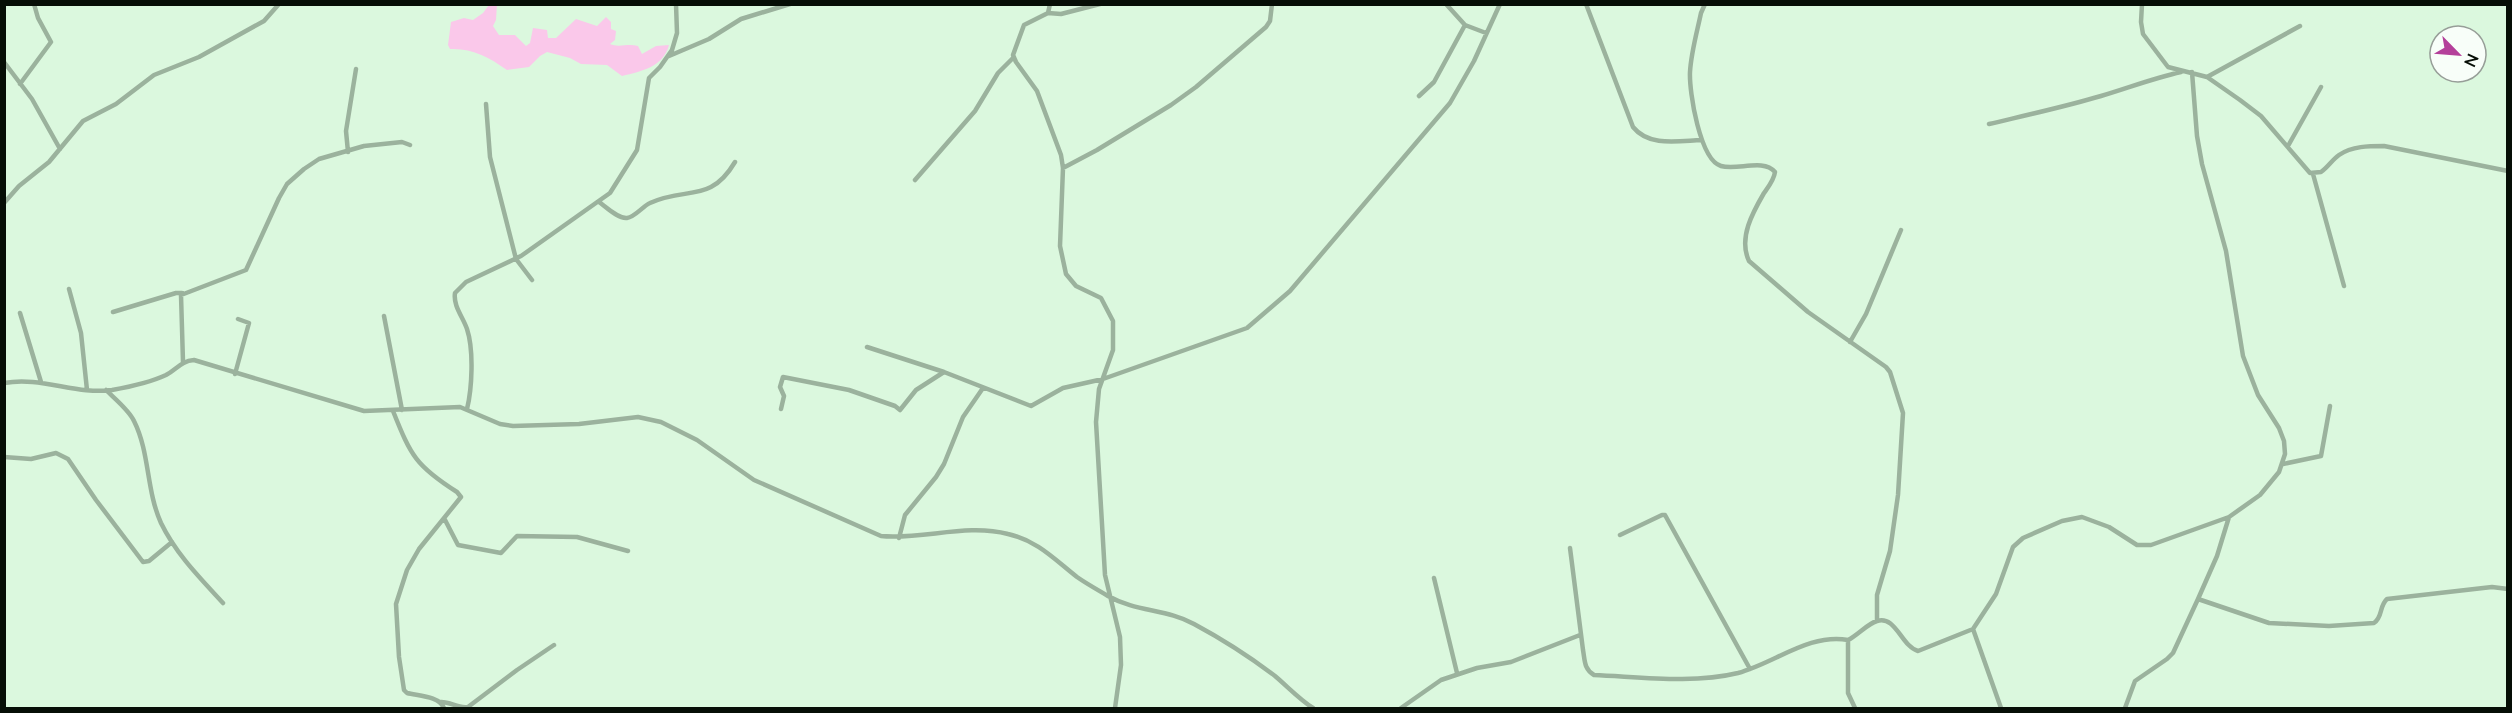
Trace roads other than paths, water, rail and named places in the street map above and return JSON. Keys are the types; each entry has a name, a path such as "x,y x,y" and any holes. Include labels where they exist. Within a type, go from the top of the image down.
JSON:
{"street":[{"path":"20,84 51,42 38,18 34,4"},
{"path":"4,203 19,186 49,162 83,121 116,104 154,75 199,57 264,21 279,4"},
{"path":"467,410 472,390 471,347 467,330 454,301 455,293 466,282 516,259 610,193 637,150 649,78 668,56 677,33 676,4"},
{"path":"668,56 709,39 741,19 790,4"},
{"path":"1048,13 1050,4"},
{"path":"915,180 975,111 998,73 1013,58 1024,25 1048,13 1061,14 1100,4"},
{"path":"1063,168 1097,150 1196,87 1266,27 1270,21 1272,4"},
{"path":"1446,4 1465,25 1486,33"},
{"path":"867,347 944,372 1031,406 1063,388 1103,379 1241,332 1290,291 1450,103 1474,62 1500,4"},
{"path":"1586,4 1633,127 1639,135 1654,140 1701,140"},
{"path":"1705,4 1701,13 1690,69 1690,81 1701,140 1712,161 1721,166 1766,165 1775,172 1773,180 1750,220 1746,256 1758,271 1808,312 1890,372 1904,413 1898,495 1890,551 1877,595 1877,621"},
{"path":"2142,4 2143,34 2168,67 2184,72"},
{"path":"1419,96 1434,82 1465,25"},
{"path":"2207,77 2300,26"},
{"path":"1013,58 1037,91 1061,155 1063,168 1060,246 1066,274 1076,286 1101,298 1109,309 1115,333 1113,350 1098,397 1096,422 1105,575 1120,637 1121,665 1115,708"},
{"path":"4,62 32,99 60,149"},
{"path":"348,152 346,131 356,69"},
{"path":"1570,548 1586,667 1594,675 1673,678 1737,673 1812,642 1829,638 1848,640 1877,621 1885,621 1894,626 1909,648 1918,651 1973,629 1996,594 2013,548 2023,538 2062,521 2082,517 2109,527 2137,545 2151,545 2229,517 2260,495 2283,464 2284,441 2279,428 2258,395 2243,356 2226,251 2202,164 2197,136 2192,72"},
{"path":"1989,124 2070,105 2166,74 2192,72 2207,77 2261,116 2313,174 2344,286"},
{"path":"2288,146 2321,87"},
{"path":"486,104 490,157 516,259 531,280"},
{"path":"113,312 182,293 246,270 287,184 319,159 382,142 402,142 410,145"},
{"path":"2313,174 2321,172 2338,155 2347,151 2362,147 2384,146 2508,171"},
{"path":"599,202 622,217 628,218 651,203 715,187 727,176 735,162"},
{"path":"1850,342 1866,314 1901,230"},
{"path":"69,289 81,333 87,390"},
{"path":"182,293 183,362"},
{"path":"20,313 41,382"},
{"path":"384,316 402,410"},
{"path":"235,374 249,323 238,319"},
{"path":"4,383 41,382 87,390 106,390 168,374 183,362 195,360 235,374 364,411 460,407 500,424 513,426 579,424 638,417 660,422 697,440 754,480 881,536 899,538 971,530 1007,533 1034,542 1077,577 1110,597 1138,609 1170,613 1195,624 1274,675 1299,699 1313,708"},
{"path":"781,409 784,396 780,387 783,377 849,390 895,406 900,410 915,390 944,372"},
{"path":"899,538 904,515 936,477 944,464 963,417 983,388"},
{"path":"106,390 134,419 147,456 156,508 172,542 192,569 223,603"},
{"path":"2283,464 2321,456 2330,406"},
{"path":"393,411 410,452 417,462 460,495 459,501 418,549 407,570 396,604 395,619 404,690 440,702 446,701 463,708 468,707 554,645"},
{"path":"4,457 31,459 56,453 68,459 143,562 149,561 172,542"},
{"path":"1620,535 1665,515 1750,669"},
{"path":"2125,708 2135,681 2173,653 2217,556 2229,517"},
{"path":"444,518 458,545 501,554 517,536 577,537 628,551"},
{"path":"1434,578 1457,673"},
{"path":"2198,599 2269,623 2329,626 2374,623 2379,618 2387,599 2492,587 2508,589"},
{"path":"1973,629 2001,708"},
{"path":"1401,708 1430,686 1457,673 1511,662 1580,635"},
{"path":"1848,640 1848,693 1855,708"},
{"path":"440,702 444,708"}]}
